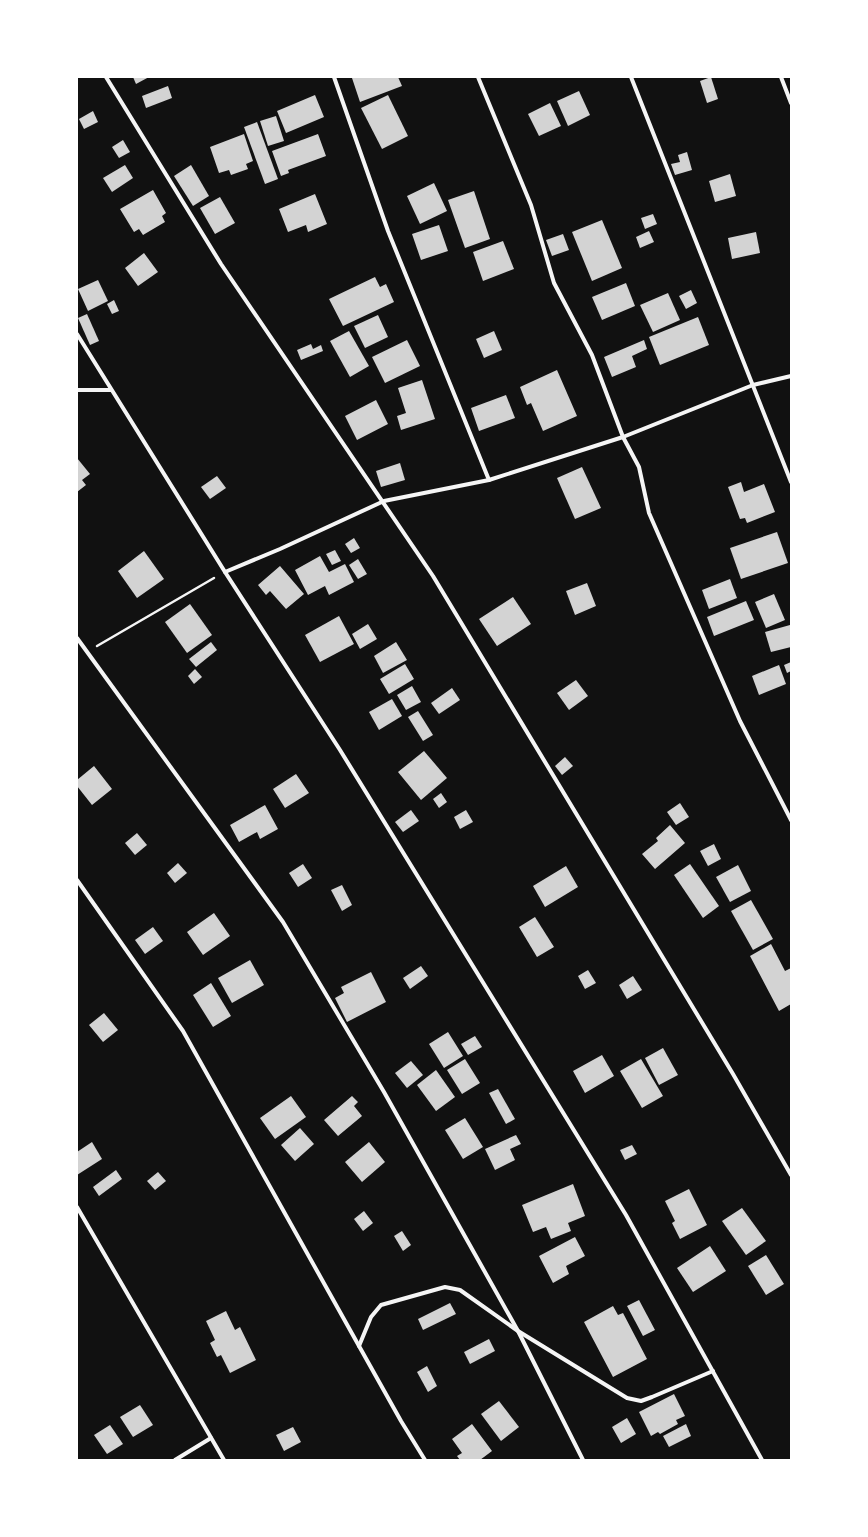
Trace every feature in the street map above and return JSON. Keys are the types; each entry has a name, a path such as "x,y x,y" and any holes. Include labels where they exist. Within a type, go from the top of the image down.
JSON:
{"street":[{"path":"106,77 221,264 433,576 729,1067 791,1175"},
{"path":"334,77 388,231 489,480"},
{"path":"478,77 531,205 554,283 592,355 623,437 639,466 649,513 740,721 791,820"},
{"path":"631,77 791,482"},
{"path":"781,77 791,103"},
{"path":"77,334 225,572 344,757 626,1215 762,1460"},
{"path":"225,572 384,502 489,480 623,437 753,385 791,376"},
{"path":"77,390 111,390"},
{"path":"77,638 283,922 384,1092 518,1331 583,1460"},
{"path":"77,880 182,1031 358,1346 425,1460"},
{"path":"77,1207 224,1460"},
{"path":"358,1346 371,1317 381,1305 445,1287 460,1290 518,1331 627,1398 640,1401 713,1371"},
{"path":"175,1460 212,1438"}],"path":[{"path":"87,652 225,572"}],"building":[{"path":"133,77 149,77 136,84"},
{"path":"398,77 402,86 360,102 352,78"},
{"path":"711,77 718,99 707,103 700,81"},
{"path":"168,86 172,98 146,108 142,96"},
{"path":"579,91 590,115 568,126 557,101"},
{"path":"315,95 324,117 286,133 277,111"},
{"path":"388,95 408,136 382,149 361,108"},
{"path":"550,103 561,126 539,136 528,114"},
{"path":"93,111 98,122 84,129 79,119"},
{"path":"276,116 284,141 268,146 260,121"},
{"path":"257,122 278,179 265,184 244,127"},
{"path":"244,134 253,161 246,164 248,169 231,175 229,170 219,173 210,147"},
{"path":"318,134 326,156 288,170 289,173 281,176 272,151"},
{"path":"123,140 130,152 119,158 112,147"},
{"path":"687,152 692,170 675,175 671,164 680,162 678,155"},
{"path":"125,165 133,178 112,192 103,178"},
{"path":"191,165 209,196 193,206 174,176"},
{"path":"730,174 736,196 715,202 709,181"},
{"path":"434,183 447,211 420,224 407,196"},
{"path":"153,190 166,213 162,216 165,222 143,235 139,229 134,232 120,209"},
{"path":"474,191 490,239 465,248 448,200"},
{"path":"315,194 327,224 308,232 306,225 288,232 279,209"},
{"path":"220,197 235,223 215,234 200,208"},
{"path":"653,214 657,224 645,229 641,218"},
{"path":"602,220 622,268 592,281 572,232"},
{"path":"439,225 448,251 421,260 412,234"},
{"path":"649,231 654,242 640,248 636,237"},
{"path":"756,232 760,253 732,259 728,238"},
{"path":"563,234 569,250 552,256 546,240"},
{"path":"503,241 514,269 483,281 473,252"},
{"path":"144,253 158,272 138,286 125,268"},
{"path":"375,277 380,287 386,284 394,302 343,326 329,299"},
{"path":"98,280 108,301 88,311 78,289"},
{"path":"626,283 635,306 602,320 592,297"},
{"path":"691,290 697,303 686,309 679,296"},
{"path":"668,293 680,320 653,332 640,305"},
{"path":"114,300 119,311 112,314 107,304"},
{"path":"87,314 99,341 90,345 78,318"},
{"path":"378,315 388,337 365,348 354,326"},
{"path":"698,317 709,345 660,365 649,337"},
{"path":"349,331 369,366 350,377 330,341"},
{"path":"494,331 502,350 484,358 476,339"},
{"path":"407,340 420,366 385,383 372,357"},
{"path":"644,340 647,349 632,356 636,367 612,377 604,357"},
{"path":"311,344 313,349 321,345 323,351 301,360 297,350"},
{"path":"557,370 577,416 543,431 531,403 527,405 520,387"},
{"path":"422,380 435,419 401,430 397,416 406,413 398,388"},
{"path":"506,395 515,418 479,431 471,408"},
{"path":"376,400 388,424 357,440 345,416"},
{"path":"77,458 90,474 82,480 86,485 77,492"},
{"path":"400,463 405,480 381,487 376,471"},
{"path":"582,467 601,508 575,519 557,478"},
{"path":"217,476 226,488 210,499 201,487"},
{"path":"741,482 744,492 764,484 775,512 747,523 745,518 740,519 728,487"},
{"path":"777,532 788,563 741,579 730,548"},
{"path":"354,538 360,548 351,553 345,544"},
{"path":"335,550 341,561 332,565 326,554"},
{"path":"144,551 164,579 137,598 118,571"},
{"path":"320,556 329,572 345,564 354,582 329,595 325,586 308,595 295,570"},
{"path":"358,559 367,574 358,579 349,565"},
{"path":"280,566 304,594 286,609 270,591 266,595 258,585"},
{"path":"730,579 737,598 709,609 702,590"},
{"path":"587,583 596,606 575,615 566,591"},
{"path":"774,594 785,620 766,628 755,602"},
{"path":"513,597 531,624 497,646 479,619"},
{"path":"746,601 754,620 714,636 707,617"},
{"path":"190,604 212,635 187,653 165,622"},
{"path":"339,616 354,644 320,662 305,635"},
{"path":"368,624 377,639 360,649 352,634"},
{"path":"790,625 791,647 771,652 765,632"},
{"path":"211,642 217,650 196,667 189,659"},
{"path":"396,642 407,660 383,673 374,656"},
{"path":"791,662 791,671 787,673 784,665"},
{"path":"405,664 414,679 389,694 380,679"},
{"path":"779,665 786,684 759,695 752,676"},
{"path":"195,669 202,677 194,684 188,676"},
{"path":"576,680 588,696 569,710 557,693"},
{"path":"412,686 421,702 406,710 397,695"},
{"path":"452,688 460,700 439,714 431,703"},
{"path":"392,699 402,716 379,730 369,712"},
{"path":"418,711 433,735 423,741 408,717"},
{"path":"424,751 447,778 421,800 398,772"},
{"path":"565,757 573,766 562,775 555,766"},
{"path":"94,766 112,789 92,805 77,786 77,780"},
{"path":"296,774 309,793 285,808 273,789"},
{"path":"441,793 447,802 439,808 433,799"},
{"path":"680,803 689,817 676,825 667,812"},
{"path":"265,805 278,829 260,839 257,832 239,842 230,825"},
{"path":"411,810 419,821 403,832 395,822"},
{"path":"466,810 473,822 460,829 454,817"},
{"path":"670,825 685,843 655,869 642,854 658,841 656,838"},
{"path":"137,833 147,845 135,855 125,843"},
{"path":"714,844 721,859 708,866 700,851"},
{"path":"178,863 187,873 175,883 167,873"},
{"path":"303,864 312,878 298,887 289,873"},
{"path":"690,864 719,906 703,918 674,875"},
{"path":"738,865 751,891 730,902 716,877"},
{"path":"566,866 578,887 545,907 533,886"},
{"path":"342,885 352,905 342,911 331,890"},
{"path":"751,900 773,939 753,950 731,911"},
{"path":"214,913 230,936 203,955 187,932"},
{"path":"535,917 554,947 537,957 519,927"},
{"path":"153,927 163,941 145,954 135,940"},
{"path":"771,944 785,971 791,968 791,1004 779,1011 750,956"},
{"path":"250,960 264,985 232,1003 218,978"},
{"path":"421,966 428,976 410,989 403,978"},
{"path":"588,970 596,983 585,989 578,976"},
{"path":"371,972 386,1002 347,1022 335,998 344,993 341,987"},
{"path":"633,976 642,990 627,999 619,985"},
{"path":"211,983 231,1016 213,1027 193,995"},
{"path":"104,1013 118,1030 103,1042 89,1025"},
{"path":"448,1032 463,1056 444,1068 429,1044"},
{"path":"475,1036 482,1047 468,1055 461,1044"},
{"path":"663,1048 678,1075 659,1085 645,1058"},
{"path":"602,1055 614,1076 585,1093 573,1071"},
{"path":"465,1059 480,1083 462,1094 447,1070"},
{"path":"641,1059 663,1096 642,1108 620,1071"},
{"path":"411,1061 423,1075 407,1088 395,1073"},
{"path":"436,1070 455,1097 436,1111 417,1085"},
{"path":"498,1089 515,1119 506,1124 489,1093"},
{"path":"291,1096 306,1117 275,1139 260,1118"},
{"path":"352,1096 358,1102 354,1106 362,1116 338,1136 324,1120"},
{"path":"465,1118 483,1147 463,1159 445,1130"},
{"path":"300,1128 314,1144 295,1161 281,1145"},
{"path":"516,1135 521,1144 510,1149 515,1160 495,1170 485,1149"},
{"path":"92,1142 102,1159 77,1175 77,1152"},
{"path":"369,1142 385,1162 362,1182 345,1162"},
{"path":"632,1145 637,1154 625,1160 620,1150"},
{"path":"116,1170 122,1179 99,1196 93,1187"},
{"path":"158,1172 166,1181 155,1190 147,1181"},
{"path":"573,1184 585,1216 568,1223 571,1231 551,1239 546,1227 533,1232 522,1205"},
{"path":"689,1189 707,1225 680,1239 672,1223 675,1221 665,1201"},
{"path":"742,1208 766,1241 746,1255 722,1221"},
{"path":"364,1211 373,1223 363,1231 354,1219"},
{"path":"402,1231 411,1245 403,1251 394,1236"},
{"path":"575,1237 585,1256 566,1266 569,1274 553,1283 539,1256"},
{"path":"710,1246 726,1271 693,1292 677,1268"},
{"path":"766,1255 784,1284 766,1295 748,1266"},
{"path":"639,1300 655,1330 643,1336 627,1306"},
{"path":"450,1303 456,1314 423,1330 418,1319"},
{"path":"613,1306 618,1315 623,1313 647,1359 613,1377 584,1322"},
{"path":"226,1311 235,1330 240,1327 256,1360 230,1373 221,1355 217,1357 210,1343 215,1340 206,1321"},
{"path":"489,1339 495,1351 470,1364 464,1352"},
{"path":"427,1366 437,1386 428,1392 417,1372"},
{"path":"674,1394 685,1416 676,1420 678,1424 660,1434 658,1432 651,1436 639,1412"},
{"path":"499,1401 519,1427 501,1441 481,1414"},
{"path":"140,1405 153,1425 133,1437 120,1417"},
{"path":"627,1418 636,1434 621,1443 612,1427"},
{"path":"472,1424 492,1451 480,1460 460,1460 457,1456 462,1453 452,1439"},
{"path":"686,1424 691,1436 669,1447 663,1436"},
{"path":"110,1425 123,1444 107,1454 94,1435"},
{"path":"293,1427 301,1442 284,1451 276,1435"}]}
